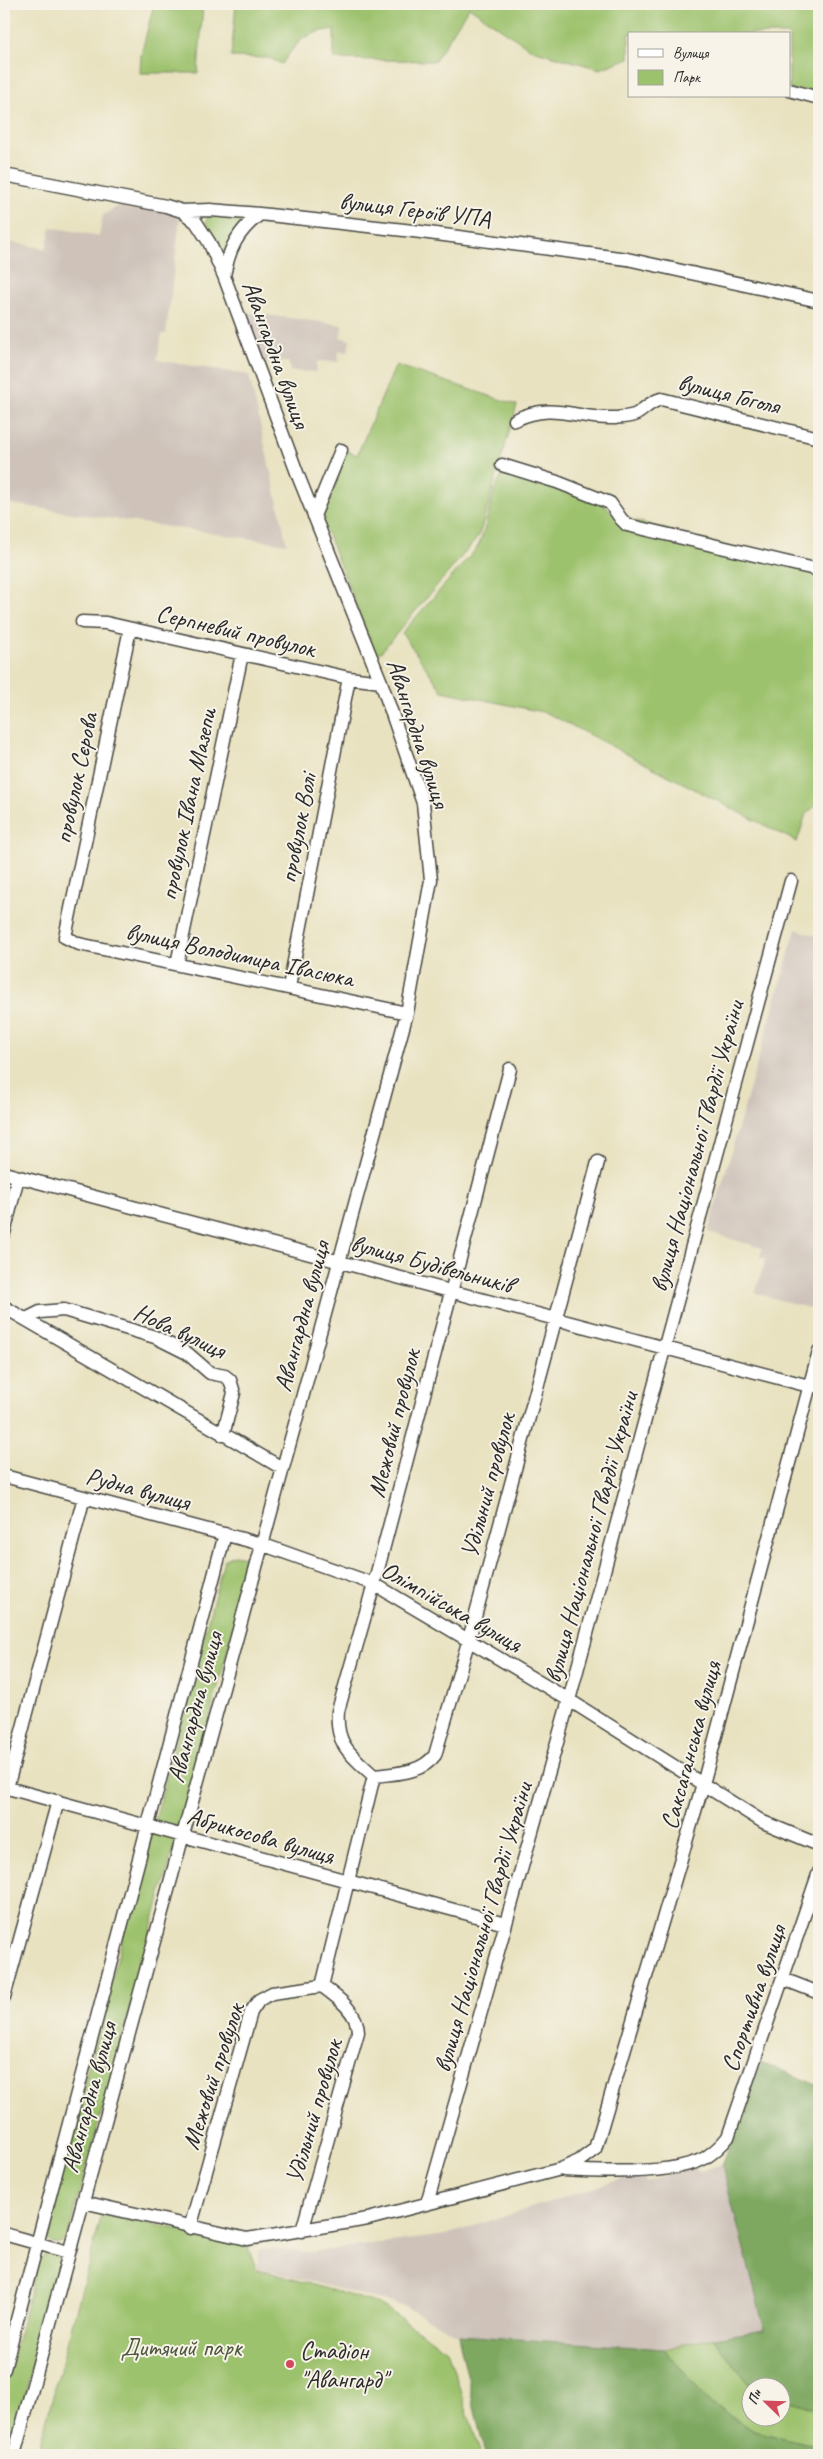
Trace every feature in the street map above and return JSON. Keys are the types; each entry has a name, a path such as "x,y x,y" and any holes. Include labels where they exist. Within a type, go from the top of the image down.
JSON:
{"street":[{"path":"790,90 819,98"},
{"name":"вулиця Героїв УПА","path":"4,175 166,206 182,211 210,210 260,214 413,231 627,259 819,302"},
{"name":"Авангардна вулиця","path":"14,2455 407,1013 431,880 423,803 381,682 314,516 224,276 209,242 196,222 182,211"},
{"path":"224,276 228,254 236,238 247,224 260,214"},
{"name":"вулиця Гоголя","path":"515,420 528,413 551,410 592,417 625,417 638,414 651,401 661,399 819,438"},
{"path":"314,516 341,450"},
{"path":"502,465 557,482 610,503 621,519 627,524 819,570"},
{"name":"Серпневий провулок","path":"82,622 106,623 349,678 381,682"},
{"name":"провулок Сєрова","path":"65,937 130,629"},
{"name":"провулок Івана Мазепи","path":"177,964 242,654"},
{"name":"провулок Волі","path":"289,986 349,678"},
{"name":"вулиця Національної Гвардії України","path":"427,2203 569,1700 791,880"},
{"name":"вулиця Володимира Івасюка","path":"65,937 79,944 289,986 407,1013"},
{"name":"Межовий провулок","path":"374,1776 344,1746 337,1728 338,1711 374,1584 510,1069"},
{"name":"Удільний провулок","path":"374,1776 407,1772 430,1762 434,1755 469,1639 598,1162"},
{"name":"вулиця Будівельників","path":"4,1173 814,1386"},
{"path":"4,1233 18,1177"},
{"path":"4,1307 282,1468"},
{"name":"Нова вулиця","path":"26,1319 45,1311 64,1310 155,1337 187,1353 210,1373 225,1376 230,1380 234,1393 223,1435"},
{"name":"Саксаганська вулиця","path":"561,2170 579,2161 595,2149 703,1784 814,1386 819,1351"},
{"name":"Рудна вулиця","path":"4,1476 261,1544"},
{"path":"5,1787 84,1497"},
{"name":"Авангардна вулиця","path":"4,2369 225,1534"},
{"name":"Олімпійська вулиця","path":"261,1544 374,1584 569,1700 703,1784 708,1790 763,1822 819,1845"},
{"path":"322,1986 374,1776"},
{"name":"Абрикосова вулиця","path":"5,1787 506,1924"},
{"path":"4,1997 58,1801"},
{"name":"Спортивна вулиця","path":"561,2170 600,2172 661,2169 703,2159 717,2150 728,2137 819,1872"},
{"path":"783,1979 819,1993"},
{"name":"Межовий провулок","path":"190,2228 251,2012 259,2000 272,1993 322,1986"},
{"name":"Удільний провулок","path":"302,2231 358,2032 358,2025 352,2014 338,1998 322,1986"},
{"path":"83,2202 190,2228 247,2239 368,2219 561,2170"},
{"path":"4,2234 68,2252"}],"shaded area":[{"path":"122,204 166,211 180,218 166,334 162,334 157,360 249,375 287,544 4,503 4,274 11,242 46,249 51,227 99,236 103,215"},
{"path":"243,312 343,325 340,337 350,340 348,352 339,351 338,362 317,361 316,372 290,371 289,362 261,361"},
{"path":"796,929 819,937 819,1311 755,1293 766,1259 760,1257 762,1248 708,1232"},
{"path":"722,2164 765,2330 713,2338 664,2349 458,2335 404,2306 258,2268 258,2250 294,2250 303,2253 446,2235 643,2172 646,2182 696,2165 698,2172"}],"green space":[{"path":"154,4 203,4 198,73 140,73 141,55"},
{"path":"236,4 819,4 819,96 790,89 790,32 628,32 628,58 600,69 532,50 469,7 435,61 334,59 334,29 316,33 303,39 282,64 269,58 231,57"},
{"path":"208,215 253,216 224,262 205,225"},
{"path":"396,365 517,405 479,536 381,652 375,654 320,515 347,451 357,455"},
{"path":"506,472 603,503 614,515 819,572 819,803 806,814 797,842 547,713 442,691 402,633 477,548 496,487 500,478"},
{"path":"234,1555 245,1557 250,1566 181,1824 174,1829 155,1821 224,1560"},
{"path":"153,1834 172,1838 175,1843 67,2239 61,2243 52,2243 43,2237 150,1836"},
{"path":"761,2062 819,2086 819,2410 790,2401 790,2376 743,2376 713,2338 765,2330 722,2165"},
{"name":"Дитячий парк","path":"102,2214 246,2243 257,2269 380,2304 447,2350 480,2451 477,2455 37,2455"},
{"path":"50,2254 57,2257 60,2264 9,2455 4,2455 4,2389 38,2262 43,2256"},
{"path":"458,2335 664,2349 710,2403 740,2423 740,2426 745,2426 753,2431 819,2446 819,2455 485,2455"},
{"path":"713,2338 743,2376 740,2376 740,2423 710,2403 664,2349"},
{"path":"790,2401 819,2410 819,2446 753,2431 745,2426 790,2426"}],"place":[{"name":"Стадіон \"Авангард\"","path":"290,2364"}]}
